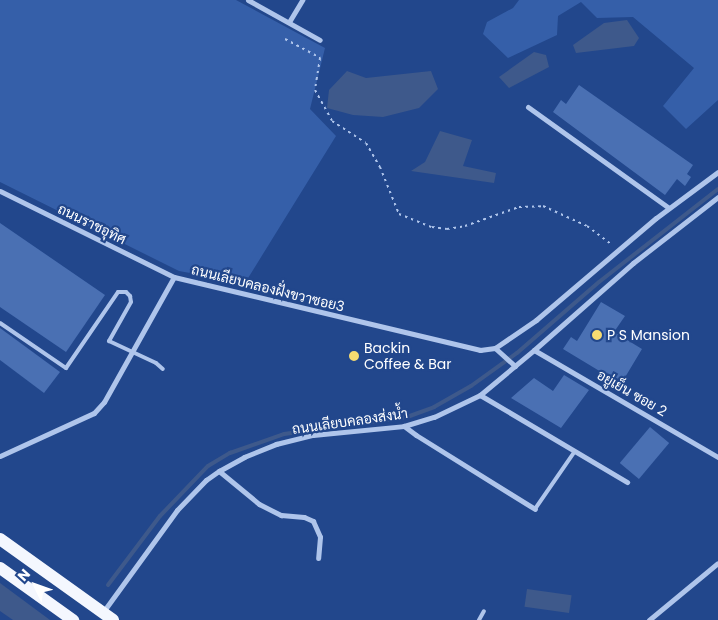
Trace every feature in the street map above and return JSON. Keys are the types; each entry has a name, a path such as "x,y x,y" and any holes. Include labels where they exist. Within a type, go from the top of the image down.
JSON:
{"main road":[{"path":"0,539 113,620"},
{"path":"0,568 73,620"}],"street":[{"path":"248,0 320,40"},
{"path":"289,22 302,0"},
{"path":"528,107 669,208"},
{"path":"515,366 495,348 536,320 669,208 718,172"},
{"name":"ถนนราชอุทิศ","path":"0,191 174,276"},
{"name":"ถนนเลียบคลองส่งน้ำ","path":"102,612 177,510 206,480 219,471 244,457 276,444 313,435 404,426 434,417 480,395 633,264 718,197"},
{"name":"ถนนเลียบคลองฝั่งขวาซอย3","path":"0,456 94,413 104,402 174,276 466,348 480,350 495,348"},
{"name":"อยู่เย็น ซอย 2","path":"534,350 718,457"},
{"path":"480,395 627,482"},
{"path":"404,426 534,510"},
{"path":"219,471 259,504 281,515 304,517 313,521 320,537 318,558"},
{"path":"649,620 718,563"}],"lane":[{"path":"0,323 66,368 118,292 126,292 130,296 131,302 109,341 131,353 156,363 164,369"},
{"path":"534,510 575,451"},
{"path":"479,620 484,611"}],"path":[{"path":"285,39 320,58 316,90 332,121 366,143 380,166 398,214 432,227 447,229 465,226 519,207 543,206 587,226 619,249"}],"shaded area":[{"path":"0,0 236,0 325,48 310,109 336,136 245,283 179,271 0,182"},
{"path":"519,0 718,0 718,100 686,129 663,106 694,68 633,17 597,18 581,2 558,16 557,35 508,58 483,34 487,22 513,8"},
{"path":"627,20 639,38 634,46 576,53 573,45 604,23"},
{"path":"534,52 546,55 549,67 509,88 499,77"},
{"path":"347,71 366,78 431,71 438,89 419,108 383,117 353,115 327,108 329,90"},
{"path":"440,131 472,140 463,166 496,173 494,183 411,171 425,162"},
{"path":"0,583 50,620 13,620 0,611"},
{"path":"527,589 572,595 569,613 524,607"}],"building":[{"path":"579,85 693,165 687,174 691,177 685,186 677,179 665,195 553,112 561,100 566,104"},
{"path":"0,223 105,295 66,352 0,307"},
{"path":"601,302 625,316 614,332 642,349 621,384 563,349 571,337 577,341"},
{"path":"0,328 60,372 44,393 0,360"},
{"path":"564,375 589,390 561,428 511,398 534,378 553,391"},
{"path":"650,427 669,443 639,479 620,463"}],"waterway":[{"path":"108,585 160,516 208,466 230,453 284,434 407,417 434,407 471,386 517,353 599,282 718,189"}],"place":[{"name":"P S Mansion","path":"597,335"},
{"name":"Backin Coffee & Bar","path":"354,356"}]}
